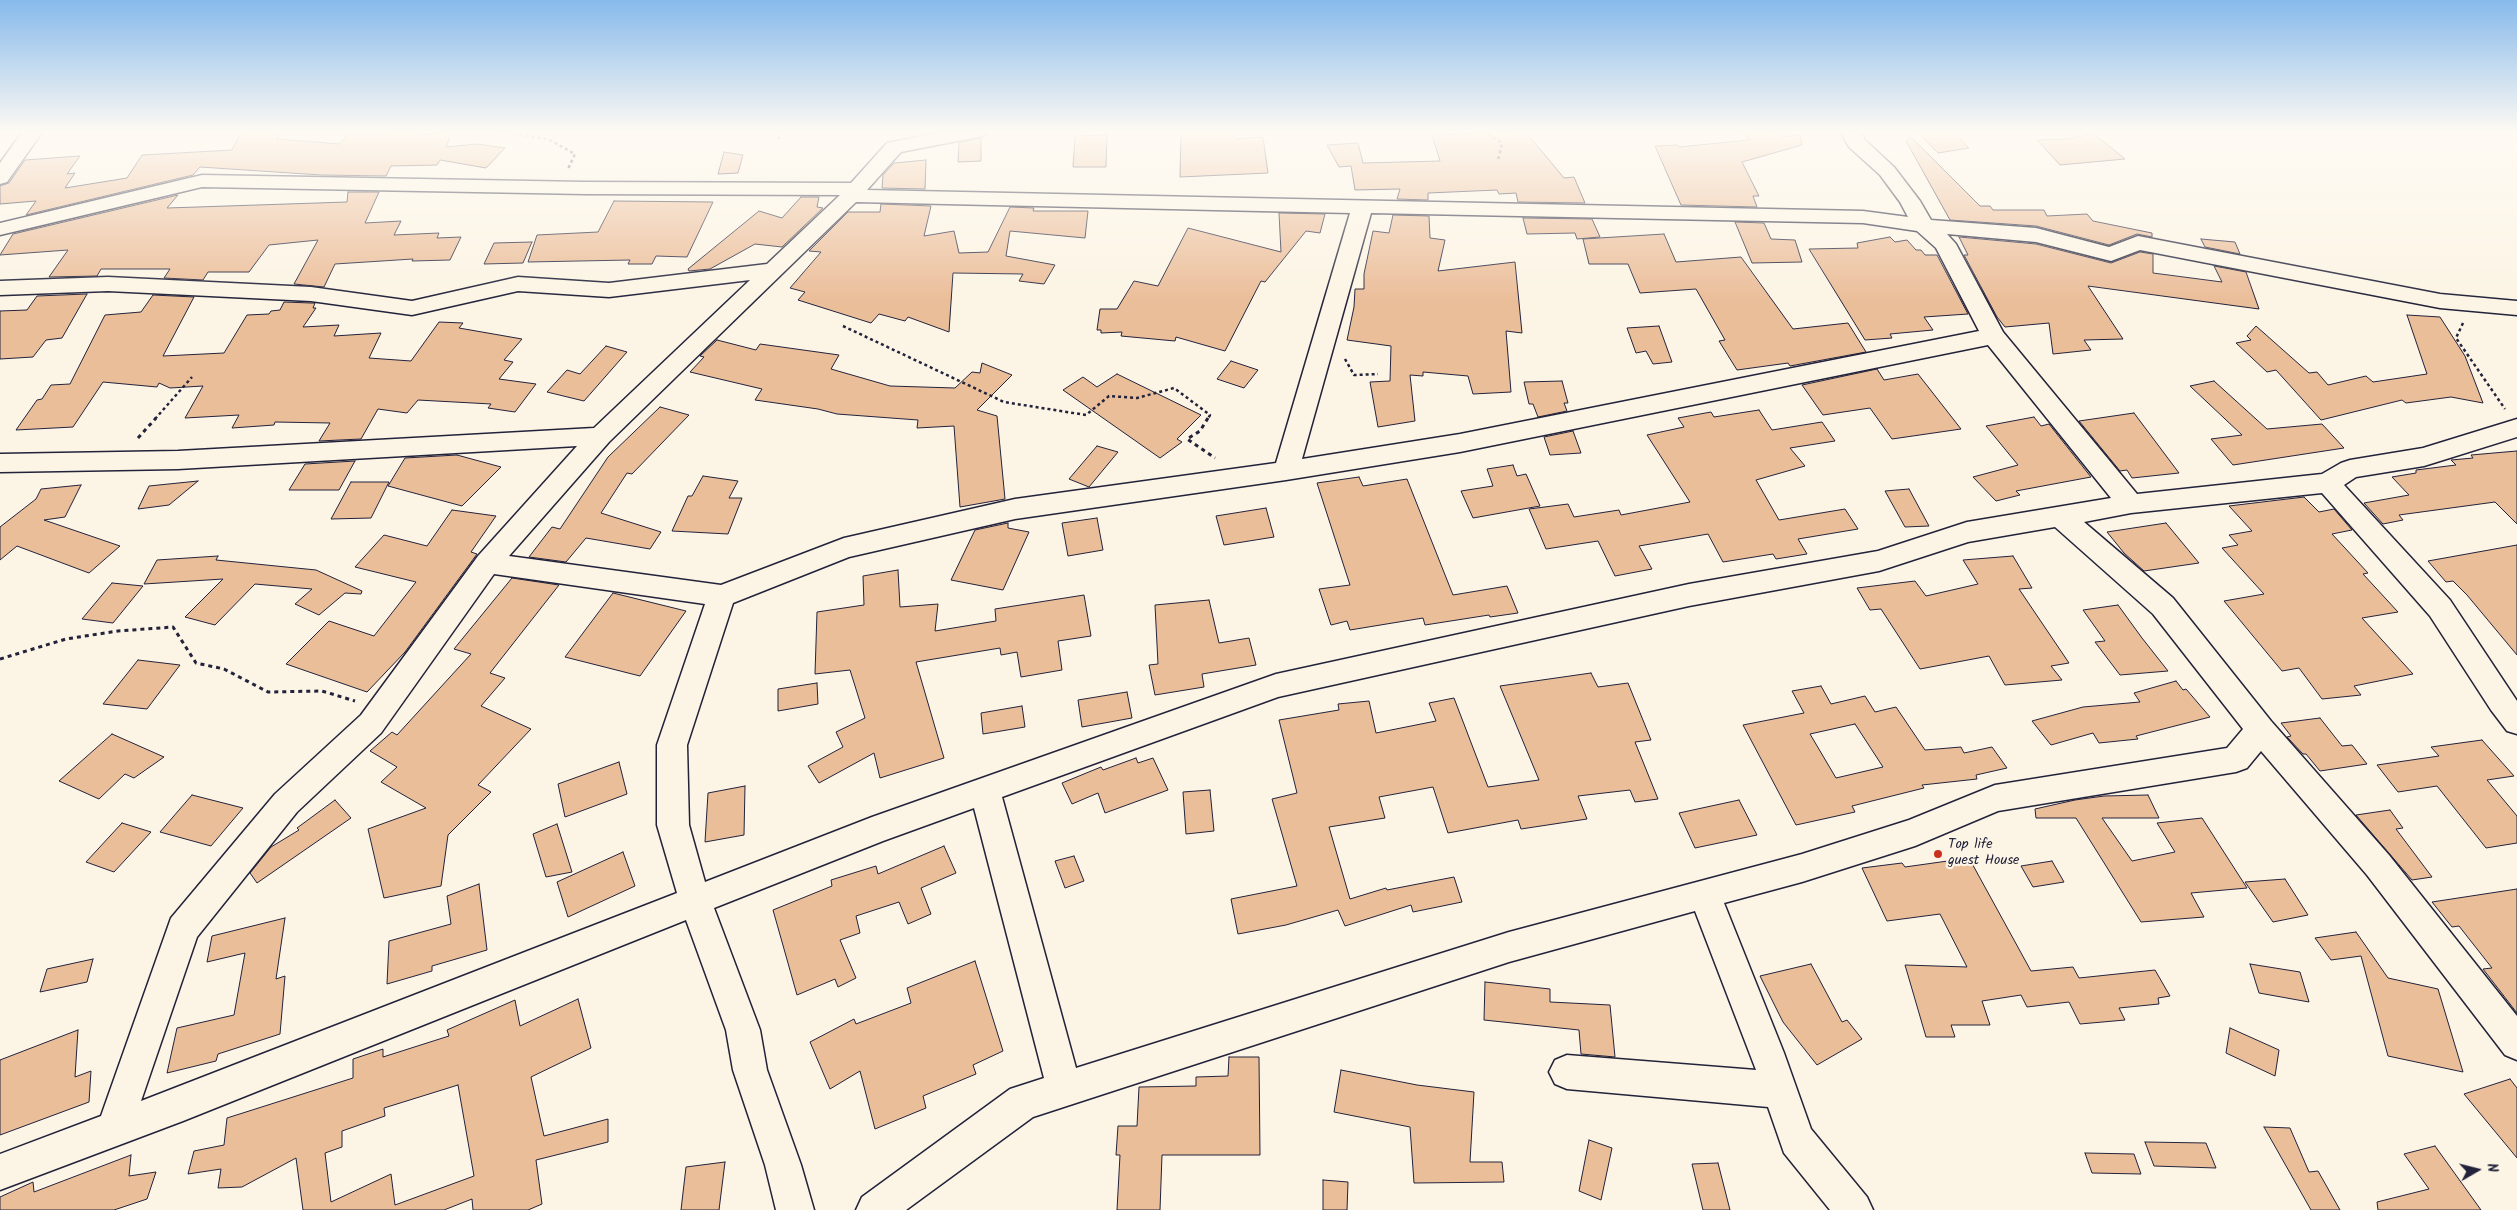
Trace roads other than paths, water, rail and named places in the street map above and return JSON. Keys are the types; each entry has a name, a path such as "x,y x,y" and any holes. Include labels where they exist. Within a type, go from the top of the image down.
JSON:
{"street":[{"path":"0,229 175,187"},
{"path":"533,187 853,193 1863,217 1923,226 2036,235 2111,254 2138,243 2440,301 2517,308"},
{"path":"114,1129 183,929 286,803 371,724 487,563 600,436 858,187"},
{"path":"1900,187 1910,201 1923,226 1945,244 1993,336 2131,504"},
{"path":"1286,471 1362,206"},
{"path":"0,288 108,284 311,294 412,308 518,284 609,290 773,270"},
{"path":"487,563 722,596 844,548 1015,509 1286,471 1460,443 1993,336"},
{"path":"0,1172 872,831 1276,686 1689,595 1879,561 1967,532 2131,504 2328,482 2350,469 2424,456 2511,420"},
{"path":"0,463 178,460 600,436"},
{"path":"2328,482 2440,608 2501,702 2517,722"},
{"path":"2060,516 2163,606 2261,730 2378,865 2517,1043"},
{"path":"722,596 672,745 673,824 695,901 743,1030 750,1070 783,1165 795,1210"},
{"path":"876,1210 1024,1102 1064,1088 1509,947 1802,868 1915,832 1995,798 2236,759 2261,730"},
{"path":"985,790 1064,1088"},
{"path":"1704,893 1798,1140 1854,1210"},
{"path":"1567,1072 1780,1090"}],"place":[{"name":"Top life guest House","path":"1938,854"}]}
